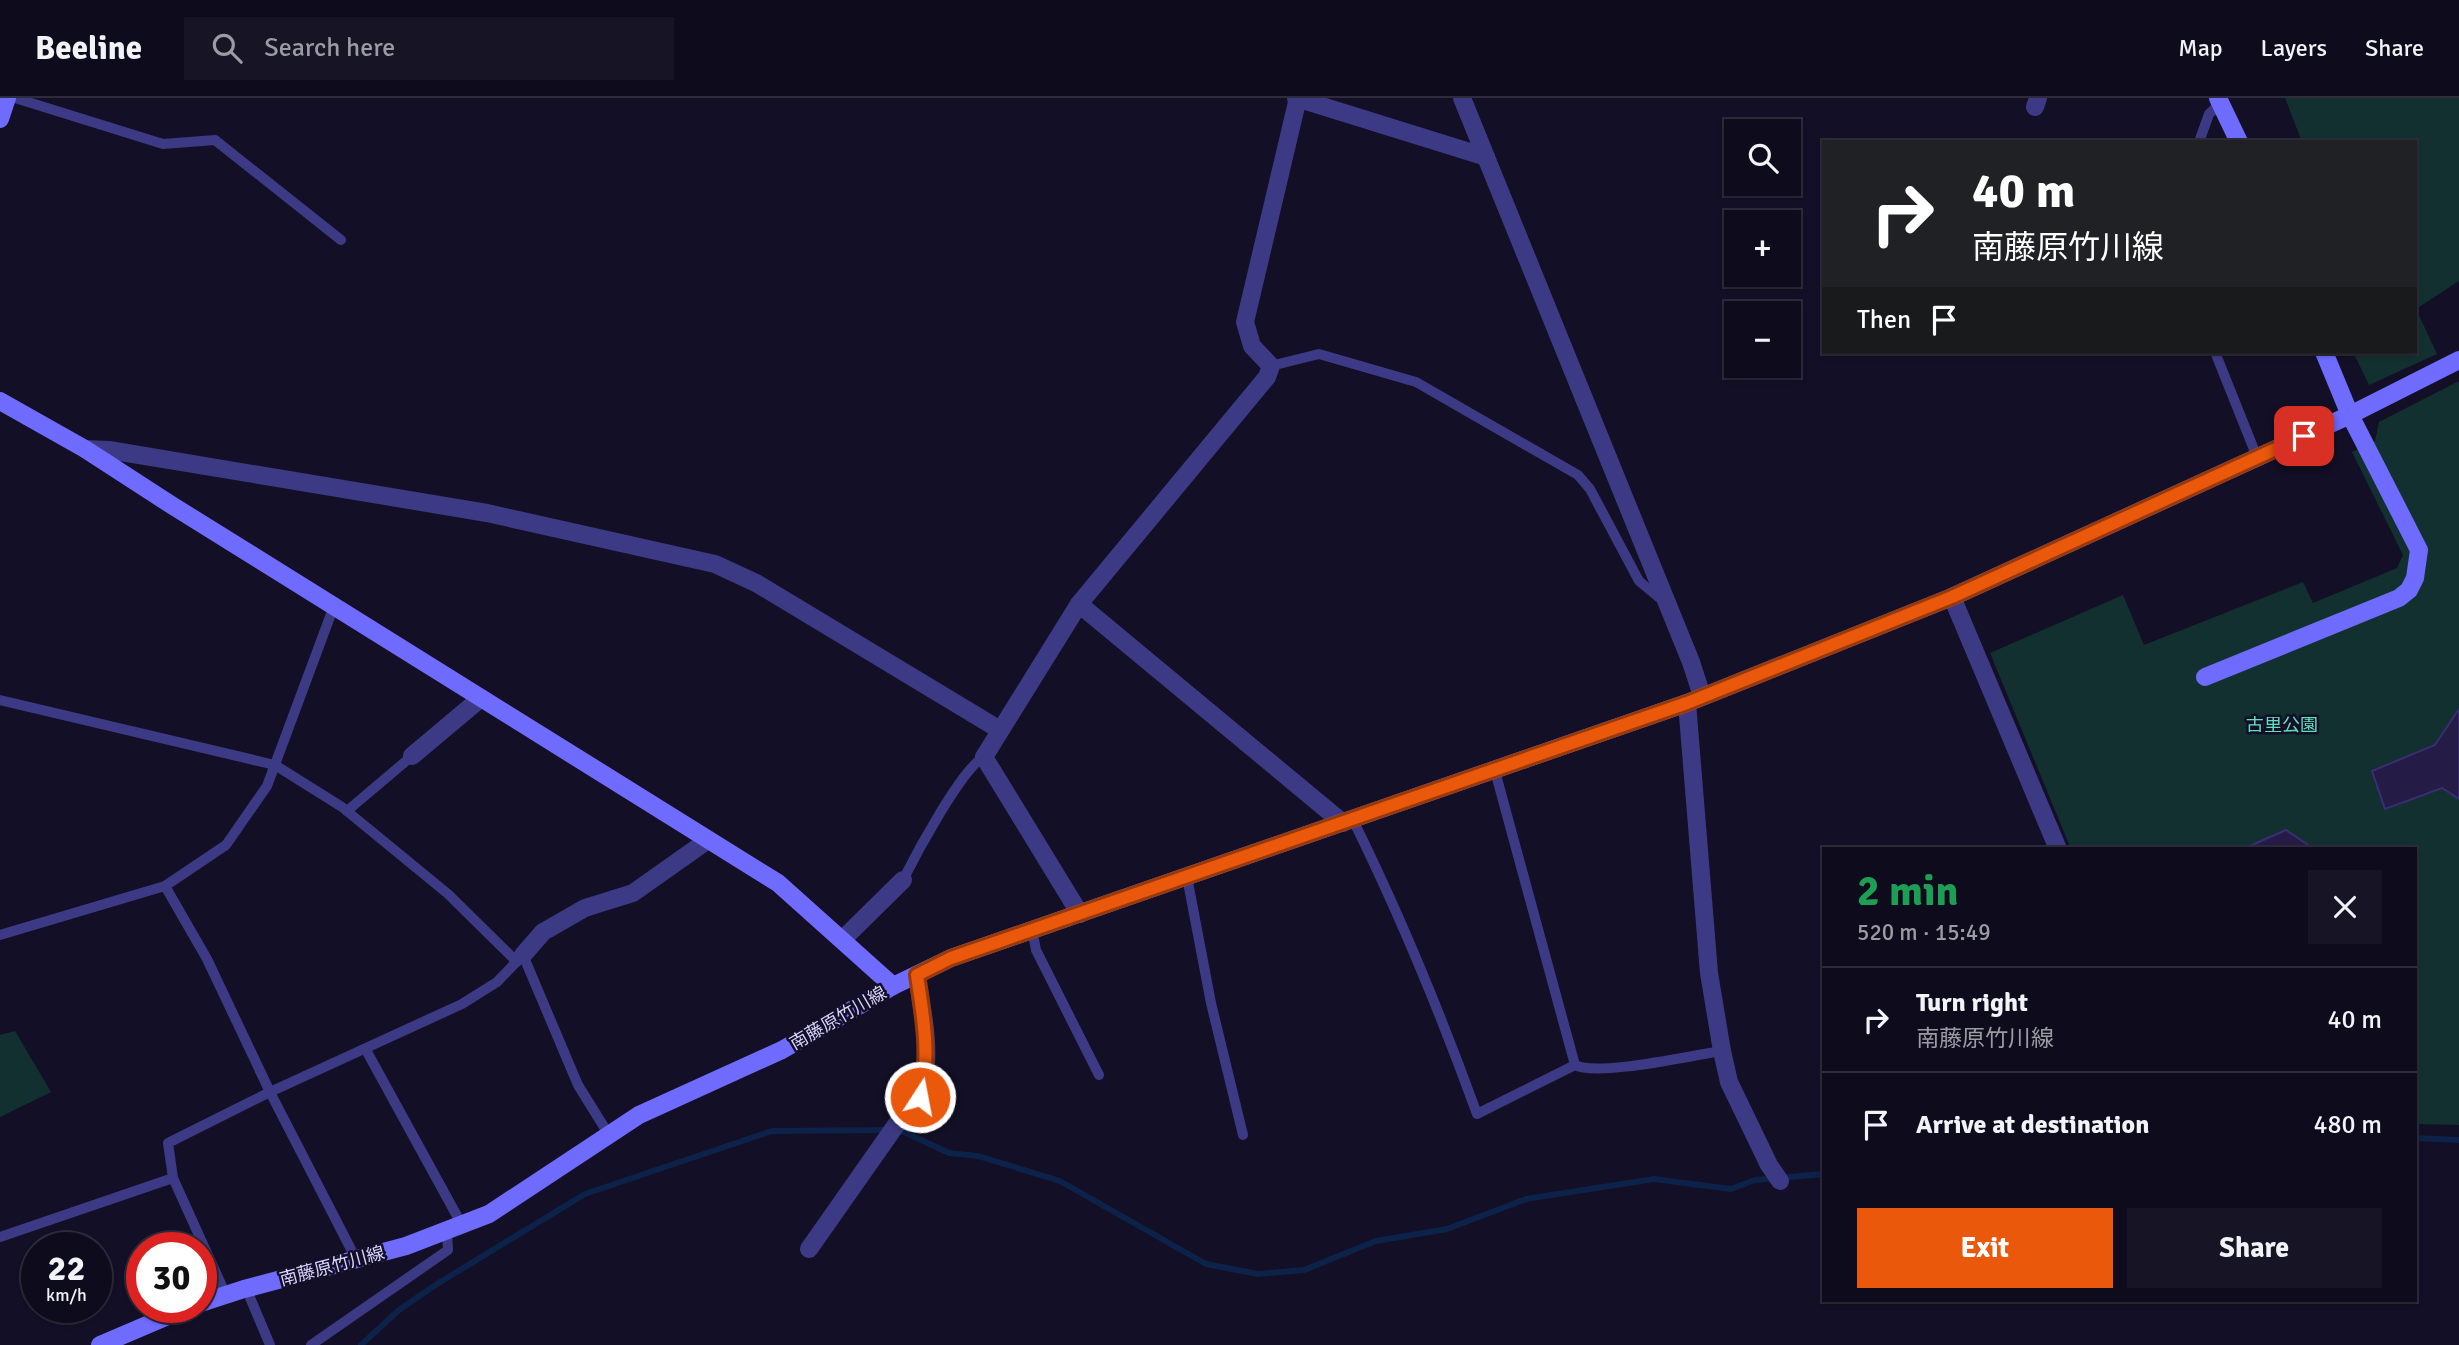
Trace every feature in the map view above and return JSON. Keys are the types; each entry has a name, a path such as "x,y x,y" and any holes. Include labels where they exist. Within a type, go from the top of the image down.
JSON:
{"main road":[{"path":"0,120 7,98"},
{"path":"2219,101 2238,140"},
{"path":"2205,677 2399,598 2409,590 2415,578 2419,550 2350,415 2325,354"},
{"name":"南藤原竹川線","path":"217,1298 454,1229 489,1214 639,1115 782,1050 893,986 951,958 1496,771 1695,699 1952,597 2350,415 2459,360"},
{"path":"0,401 85,449 778,883 893,986"},
{"path":"100,1345 151,1323"}],"street":[{"path":"1080,914 984,757 1079,604 1267,377 1271,366 1252,346 1245,322 1297,98 1486,157"},
{"path":"1462,98 1667,604 1695,699 1709,973 1722,1051 1730,1082 1777,1176"},
{"path":"85,449 109,450 487,513 715,564 756,583 1000,730"},
{"path":"1952,597 2057,847"},
{"path":"1079,604 1348,822"},
{"path":"412,756 481,698"},
{"path":"520,959 543,932 585,908 633,893 708,840"},
{"path":"842,940 903,880"},
{"path":"809,1249 897,1125 911,1113 920,1097 926,1075 927,1048 917,975"}],"lane":[{"path":"15,98 163,144 215,140 341,240"},
{"path":"2200,140 2209,114 2219,101"},
{"path":"1271,366 1319,354 1416,382 1578,475 1590,489 1639,581 1667,604"},
{"path":"2216,354 2258,457"},
{"path":"0,935 165,886 226,845 267,786 334,606"},
{"path":"0,700 275,765 347,811 448,894 520,959 578,1085 609,1135"},
{"path":"347,811 412,756"},
{"path":"903,880 952,796 976,761 984,757"},
{"path":"1496,771 1575,1065 1581,1069 1602,1070 1722,1051"},
{"path":"1348,822 1403,922 1435,998 1477,1114 1575,1065"},
{"path":"1187,877 1211,1003 1243,1135"},
{"path":"165,886 207,959 270,1093 356,1259"},
{"path":"1032,930 1036,950 1099,1075"},
{"path":"226,1295 173,1178 168,1143 462,1004 497,982 520,959"},
{"path":"311,1345 448,1250 454,1229 366,1050"},
{"path":"0,1237 173,1178"},
{"path":"246,1288 270,1345"}],"green space":[{"path":"2285,98 2459,98 2459,281 2417,308 2417,140 2301,140"},
{"path":"2417,311 2437,354 2369,385 2354,354 2417,354"},
{"name":"古里公園","path":"2459,381 2459,1125 2417,1124 2417,847 2070,847 1990,653 2123,595 2144,645 2303,582 2313,603 2397,568 2403,555 2352,452 2375,441 2379,422"},
{"path":"15,1031 51,1092 0,1117 0,1035"}],"building":[{"path":"2459,709 2459,799 2442,788 2385,809 2372,771 2435,745"},
{"path":"2286,830 2311,847 2248,847"}],"waterway":[{"path":"361,1345 399,1310 437,1284 585,1194 772,1131 886,1130"},
{"path":"902,1131 949,1153 978,1156 1060,1181 1206,1264 1258,1274 1304,1270 1376,1241 1447,1229 1526,1199 1654,1179 1731,1189 1755,1180 1822,1174"},
{"path":"2417,1138 2459,1140"}],"route":[{"path":"920,1097 926,1075 927,1048 917,975 951,958 1687,703 1952,597 2304,436"}]}
